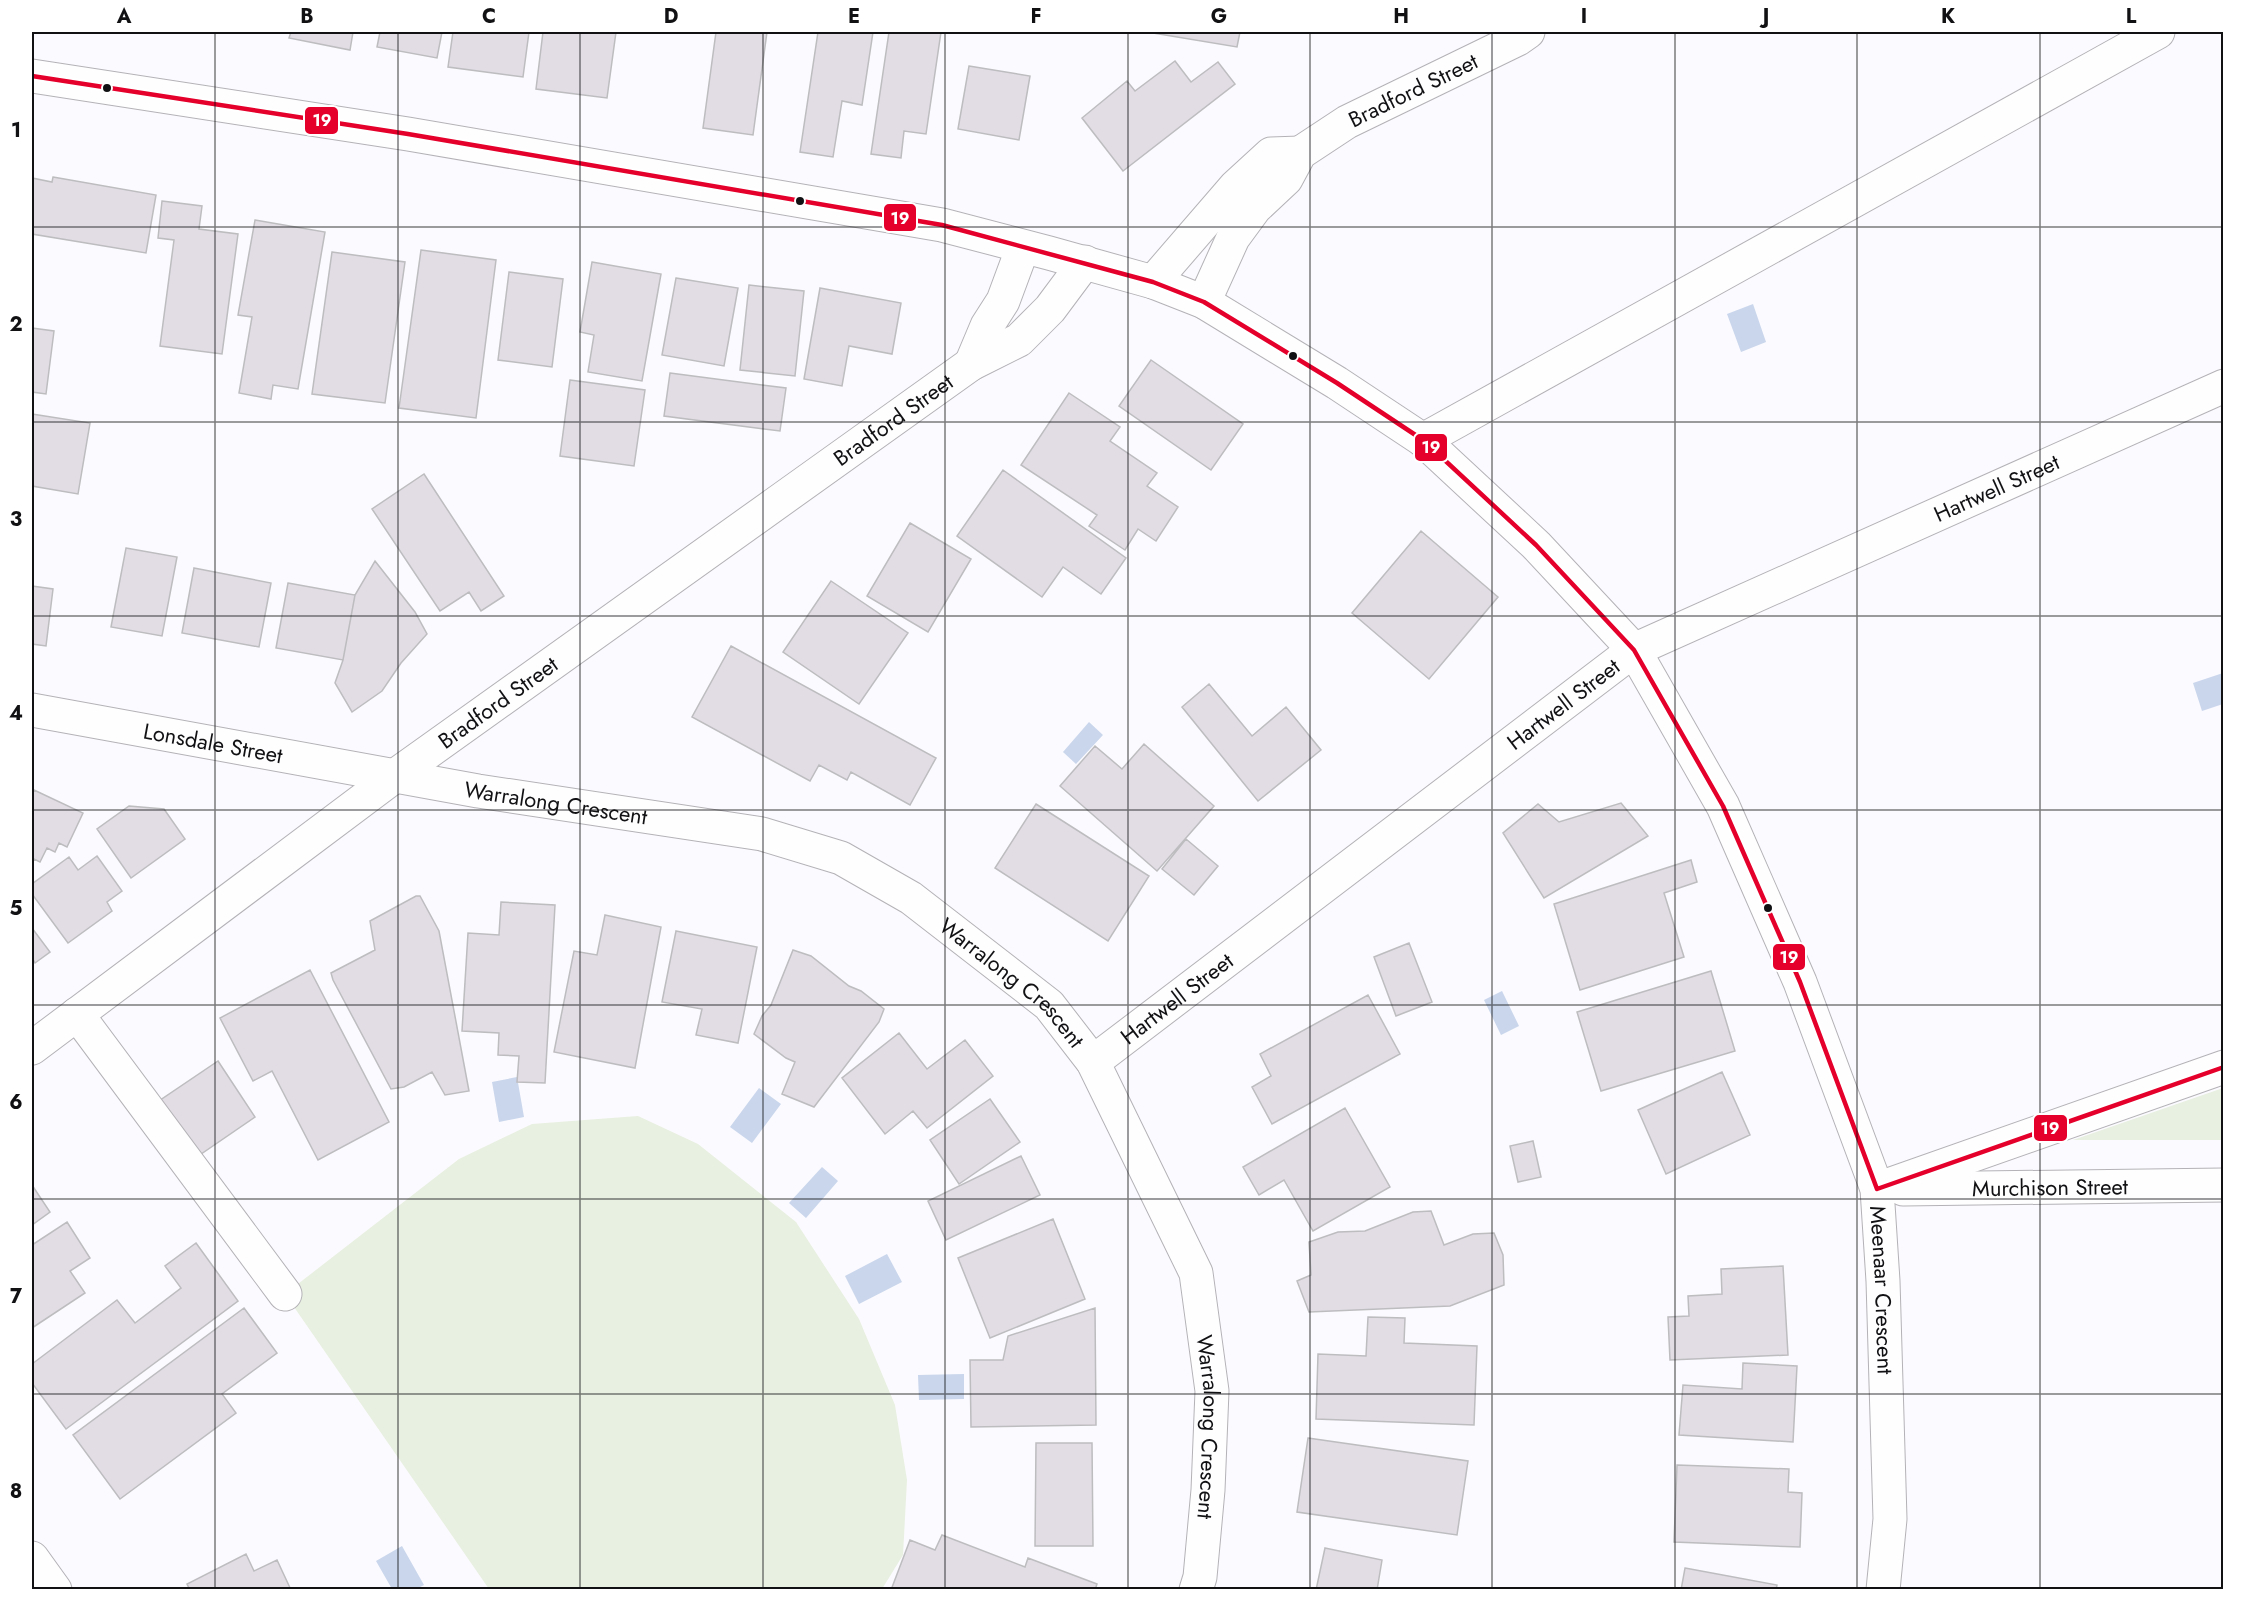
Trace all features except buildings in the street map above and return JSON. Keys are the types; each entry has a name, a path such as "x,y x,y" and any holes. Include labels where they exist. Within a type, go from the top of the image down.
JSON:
{"street":[{"name":"Bradford Street","path":"1204,302 1233,238 1255,208 1286,179 1300,153 1347,122 1518,39 1528,32"},
{"path":"1423,440 2158,32"},
{"name":"Meenaar Crescent","path":"32,76 408,134 942,225 1085,262 1153,282 1204,302 1337,383 1423,440 1536,545 1634,650 1723,806 1800,982 1877,1189 1883,1281 1890,1519 1883,1590"},
{"path":"1153,282 1235,187 1271,154 1300,153"},
{"name":"Bradford Street","path":"971,364 987,326 1003,301 1023,247"},
{"name":"Bradford Street","path":"32,1048 396,775 971,364 1019,340 1050,309 1085,262"},
{"name":"Hartwell Street","path":"1093,1062 1634,650 2223,386"},
{"name":"Lonsdale Street","path":"32,710 396,775"},
{"name":"Warralong Crescent","path":"396,775 478,791 762,834 841,858 911,898 1049,1005 1093,1062 1196,1273 1212,1391 1208,1490 1200,1577 1196,1590"},
{"path":"77,1014 285,1294"},
{"path":"1877,1189 2223,1066"},
{"name":"Murchison Street","path":"1877,1189 2223,1185"},
{"path":"32,1558 55,1590"}],"green space":[{"path":"2223,1088 2223,1140 2073,1140"},
{"path":"638,1116 698,1144 796,1222 859,1319 895,1405 907,1480 903,1555 882,1589 489,1589 285,1294 459,1159 532,1124"}],"water":[{"path":"1753,304 1766,342 1741,352 1727,314"},
{"path":"2223,673 2223,704 2202,711 2193,683"},
{"path":"1089,722 1103,735 1076,764 1063,752"},
{"path":"1502,991 1519,1026 1501,1035 1484,1000"},
{"path":"517,1077 524,1117 499,1122 492,1082"},
{"path":"759,1088 781,1104 752,1143 730,1127"},
{"path":"822,1167 838,1181 806,1218 789,1203"},
{"path":"887,1254 902,1282 859,1304 845,1276"},
{"path":"964,1374 964,1399 919,1400 918,1375"},
{"path":"402,1546 424,1585 416,1589 392,1589 376,1561"}],"transit line":[{"name":"19","path":"32,76 408,134 942,225 1153,282 1204,302 1337,383 1423,440 1536,545 1634,650 1723,806 1800,982 1877,1189"},
{"name":"19","path":"1877,1189 2224,1067"}]}
